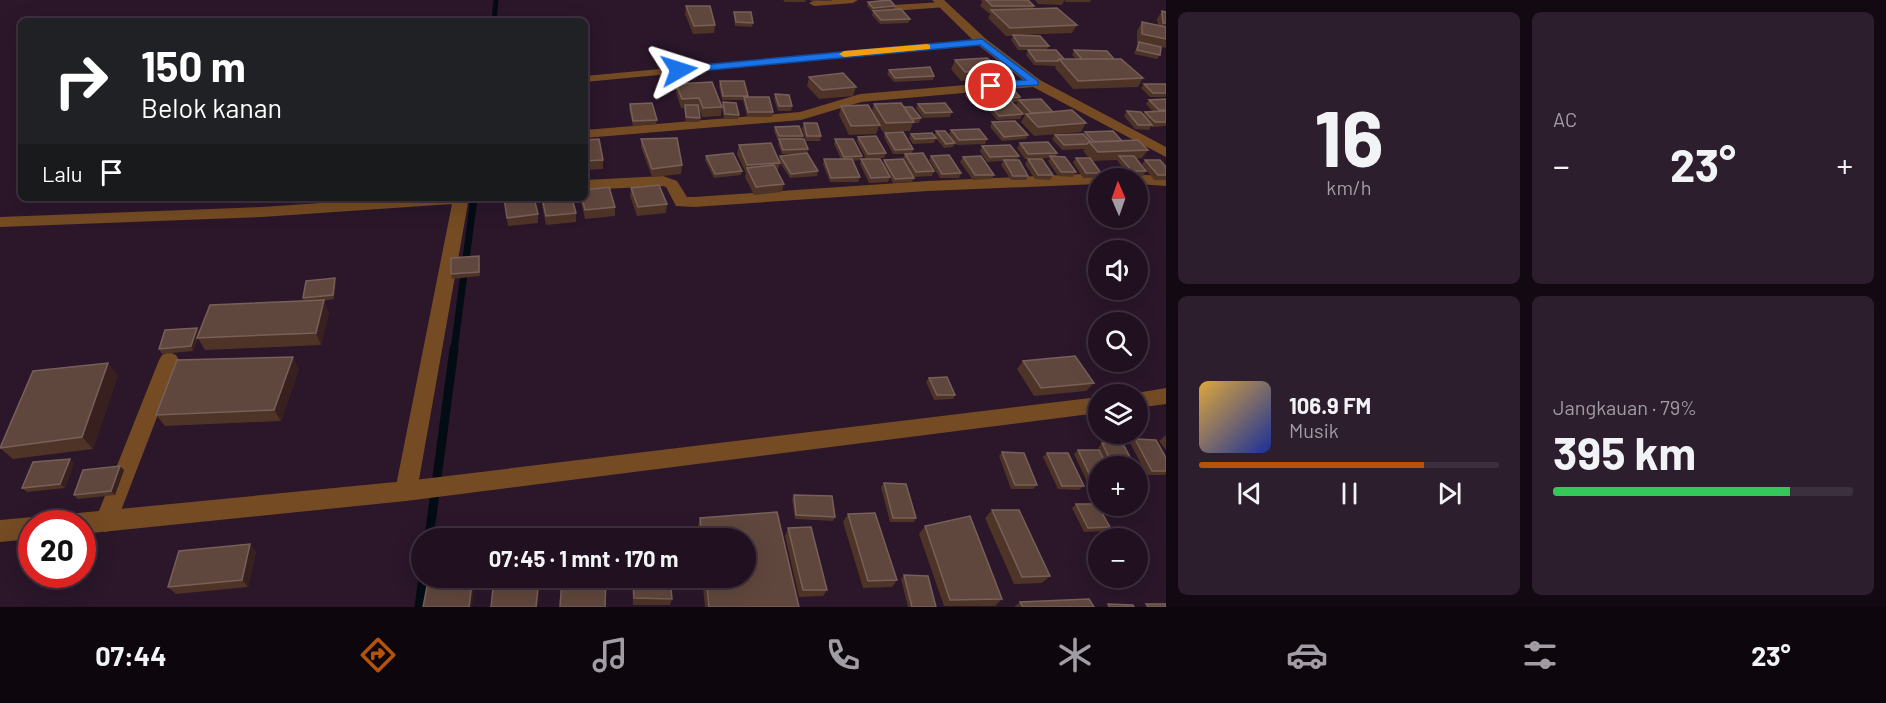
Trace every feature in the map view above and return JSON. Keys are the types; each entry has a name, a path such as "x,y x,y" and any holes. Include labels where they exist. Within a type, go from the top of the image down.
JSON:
{"street":[{"path":"941,3 982,42 1035,83 1166,153"},
{"path":"588,134 801,116 841,102 871,96 1035,83"},
{"path":"588,185 663,181 672,184 682,202 694,202 917,187 1088,179"},
{"path":"1148,180 1166,182"},
{"path":"0,222 262,212 430,201"},
{"path":"406,491 461,201"},
{"path":"106,521 169,360"},
{"path":"1148,398 1166,396"},
{"path":"96,522 406,491 1088,406"},
{"path":"0,531 18,529"}],"lane":[{"path":"814,3 853,0"},
{"path":"893,8 941,3"},
{"path":"588,79 982,42"}],"building":[{"path":"890,0 895,6 873,8 868,2"},
{"path":"986,0 1028,0 1034,6 992,6"},
{"path":"686,6 710,6 715,25 694,26"},
{"path":"1057,8 1077,25 1010,28 991,10"},
{"path":"901,9 910,19 881,20 873,11"},
{"path":"1162,11 1166,12 1166,23 1163,23"},
{"path":"734,12 751,12 753,23 736,22"},
{"path":"1142,22 1166,27 1166,39 1142,34"},
{"path":"1013,35 1040,36 1049,46 1020,46"},
{"path":"1139,42 1161,47 1160,55 1137,50"},
{"path":"1028,50 1056,50 1064,59 1036,61"},
{"path":"1074,50 1107,51 1114,59 1082,59"},
{"path":"987,58 1000,69 965,72 955,60"},
{"path":"1059,59 1121,59 1143,78 1078,81"},
{"path":"930,67 934,76 895,78 889,70"},
{"path":"843,73 856,87 822,90 809,77"},
{"path":"720,81 744,81 748,96 723,96"},
{"path":"712,82 722,107 703,108 699,98 682,99 676,84"},
{"path":"1144,84 1166,84 1166,93 1153,93"},
{"path":"1013,89 1020,97 974,100 967,91"},
{"path":"775,94 789,95 792,106 779,106"},
{"path":"744,97 769,97 773,112 748,112"},
{"path":"1041,99 1053,112 1031,113 1019,100"},
{"path":"1166,99 1166,110 1159,110 1149,100"},
{"path":"1011,101 1023,114 999,116 988,103"},
{"path":"723,102 736,103 739,115 725,114"},
{"path":"652,103 657,120 633,121 630,104"},
{"path":"901,103 914,122 886,123 874,104"},
{"path":"945,103 952,112 925,113 918,104"},
{"path":"685,105 698,105 700,118 686,117"},
{"path":"868,105 880,125 851,126 841,106"},
{"path":"904,107 912,107 921,118 912,119"},
{"path":"1072,110 1086,123 1038,127 1026,114"},
{"path":"1127,111 1141,112 1152,125 1138,125"},
{"path":"1166,111 1166,122 1155,122 1145,112"},
{"path":"1015,121 1028,135 1004,137 992,122"},
{"path":"804,123 817,123 821,136 807,136"},
{"path":"799,126 803,136 779,136 775,127"},
{"path":"979,129 987,139 959,140 951,130"},
{"path":"936,131 945,131 955,143 946,144"},
{"path":"1113,131 1122,141 1094,142 1085,132"},
{"path":"903,132 913,149 895,150 885,133"},
{"path":"932,133 936,138 915,139 911,134"},
{"path":"1083,134 1091,142 1064,145 1055,135"},
{"path":"876,136 886,153 868,154 858,137"},
{"path":"677,138 682,165 652,169 641,139"},
{"path":"599,139 603,160 588,161 588,140"},
{"path":"779,139 804,139 808,149 783,150"},
{"path":"835,139 853,139 862,156 844,157"},
{"path":"1138,140 1148,150 1098,152 1089,142"},
{"path":"1048,142 1057,153 1028,154 1020,143"},
{"path":"771,143 780,163 747,165 739,145"},
{"path":"1010,145 1019,156 990,157 982,146"},
{"path":"733,153 742,171 715,174 706,156"},
{"path":"807,153 818,171 791,174 780,156"},
{"path":"923,153 934,171 916,172 905,154"},
{"path":"949,155 961,173 942,174 931,156"},
{"path":"981,156 994,175 975,175 963,157"},
{"path":"1050,156 1065,157 1076,172 1061,172"},
{"path":"1119,156 1134,156 1144,168 1129,168"},
{"path":"1076,158 1090,158 1097,168 1088,168 1088,173"},
{"path":"824,159 852,159 860,177 831,178"},
{"path":"861,159 880,159 890,177 871,178"},
{"path":"903,159 914,178 895,179 884,160"},
{"path":"1028,159 1042,159 1053,175 1038,175"},
{"path":"1004,160 1019,160 1028,176 1013,176"},
{"path":"1145,160 1160,160 1166,167 1166,175 1158,175"},
{"path":"774,165 784,184 756,187 747,168"},
{"path":"659,185 667,204 638,207 631,188"},
{"path":"609,187 615,207 585,210 583,201 588,201 588,190"},
{"path":"504,201 535,201 538,214 507,218"},
{"path":"543,201 573,201 576,213 546,216"},
{"path":"479,256 479,272 451,274 451,258"},
{"path":"335,278 333,295 303,298 306,281"},
{"path":"324,300 316,333 197,338 210,305"},
{"path":"197,328 191,346 159,349 165,330"},
{"path":"1075,356 1094,383 1041,388 1023,361"},
{"path":"293,357 274,410 156,415 177,360"},
{"path":"108,363 82,437 0,448 33,371"},
{"path":"947,377 955,395 937,395 929,378"},
{"path":"1148,440 1156,440 1166,458 1166,471 1152,471 1148,463 1148,456 1144,456 1138,444 1148,444"},
{"path":"1102,444 1123,444 1130,456 1108,456"},
{"path":"1078,450 1099,450 1102,456 1088,456 1088,471"},
{"path":"1002,452 1024,453 1037,485 1015,485"},
{"path":"1047,453 1068,453 1084,486 1062,486"},
{"path":"70,459 60,484 22,488 33,462"},
{"path":"120,466 111,491 74,495 83,470"},
{"path":"884,483 906,484 916,518 893,518"},
{"path":"794,495 832,496 835,517 796,515"},
{"path":"1076,504 1088,504 1088,516 1104,516 1110,527 1088,528"},
{"path":"992,510 1019,510 1050,576 1022,577"},
{"path":"777,512 799,607 709,607 707,588 756,588 756,528 701,528 700,518"},
{"path":"875,513 897,580 868,581 848,514"},
{"path":"970,516 1002,599 950,600 925,526"},
{"path":"811,527 827,590 803,590 788,528"},
{"path":"250,544 242,580 168,587 179,551"},
{"path":"904,575 928,576 936,607 912,607"},
{"path":"427,588 471,588 469,607 423,607"},
{"path":"493,588 538,588 536,607 491,607"},
{"path":"561,588 606,588 605,607 560,607"},
{"path":"634,588 671,588 672,599 634,598"},
{"path":"1089,599 1094,607 1023,607 1020,602"},
{"path":"1108,604 1133,605 1134,607 1109,607"},
{"path":"1146,604 1166,604 1166,607 1148,607"}],"waterway":[{"path":"494,18 496,0"},
{"path":"454,350 474,201"},
{"path":"430,528 454,349"},
{"path":"419,607 422,588"}],"slow traffic":[{"path":"844,54 927,47"}],"route":[{"path":"679,70 982,42 1035,83 991,86"}]}
